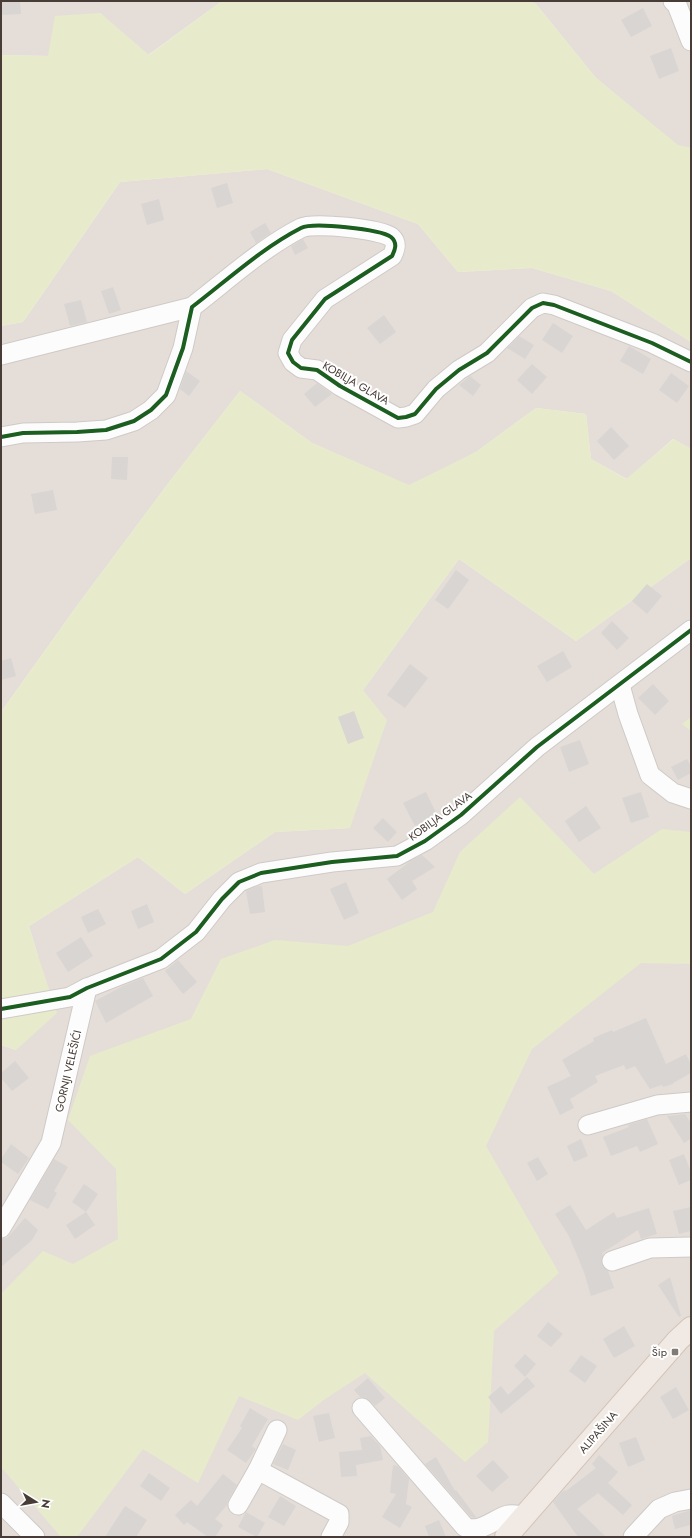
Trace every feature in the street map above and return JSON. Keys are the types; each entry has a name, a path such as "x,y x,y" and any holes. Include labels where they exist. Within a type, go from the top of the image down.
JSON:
{"main road":[{"name":"ALIPAŠINA","path":"506,1537 678,1340 691,1328"}],"street":[{"path":"673,1 677,5 691,41"},
{"name":"KOBILJA GLAVA","path":"192,307 270,247 302,227 329,226 384,234 396,243 395,250 392,256 325,299 292,340 288,353 293,362 301,368 317,370 340,386 398,418 406,418 415,414 436,390 459,370 487,353 532,308 543,303 554,305 652,343 691,362"},
{"path":"1,355 192,307 183,348 166,395 151,410 134,421 106,430 23,433 1,437"},
{"name":"KOBILJA GLAVA","path":"86,988 161,959 196,932 222,899 239,882 261,873 332,862 397,856 425,841 461,815 537,747 691,630"},
{"path":"620,685 628,714 650,775 673,793 691,799"},
{"path":"1,1009 70,997 86,988"},
{"name":"GORNJI VELEŠIĆI","path":"1,1228 7,1221 51,1143 86,988"},
{"path":"588,1125 657,1104 691,1102"},
{"path":"612,1260 650,1248 691,1247"},
{"path":"362,1408 466,1528 471,1530 478,1529 509,1514 524,1516"},
{"path":"238,1505 258,1470 277,1430"},
{"path":"258,1470 339,1514 339,1522 331,1537"},
{"path":"634,1537 658,1509 676,1502 691,1499"},
{"path":"1,1504 35,1537"}],"shaded area":[{"path":"1,1 222,1 148,55 100,13 49,56 1,55"},
{"path":"528,1 691,1 691,148 678,146 596,78 536,4"},
{"path":"267,169 418,224 458,272 532,268 611,291 691,342 691,449 673,439 627,479 591,459 586,414 536,408 476,452 410,486 312,443 240,391 170,481 76,607 1,712 1,326 23,322 120,182"},
{"path":"691,558 691,1537 1,1537 1,1045 16,1050 38,956 29,926 138,857 185,894 275,832 350,828 363,690 459,559 576,641"}],"green space":[{"path":"222,1 528,1 536,4 596,78 678,145 691,148 691,342 611,291 532,268 458,272 418,224 267,169 120,182 23,322 1,326 1,55 48,56 55,16 100,13 149,55"},
{"path":"240,391 312,443 409,485 476,452 536,408 586,414 591,459 626,479 674,439 691,449 691,558 576,641 459,559 363,690 387,720 350,828 275,832 185,894 138,857 29,926 57,1013 16,1050 1,1045 1,712 76,607 170,481"},
{"path":"691,717 691,731 682,724"},
{"path":"520,797 594,874 662,829 691,832 691,964 641,963 532,1049 486,1146 559,1273 494,1331 488,1442 465,1462 365,1373 325,1399 298,1420 239,1396 198,1483 143,1449 77,1537 61,1537 1,1467 1,1294 43,1251 73,1264 118,1239 116,1169 68,1120 90,1056 191,1019 221,959 275,940 348,946 433,912 460,852"}],"building":[{"path":"1,1 20,1 21,14 1,15"},
{"path":"643,8 652,26 631,37 621,20"},
{"path":"671,48 679,71 659,79 650,56"},
{"path":"227,183 233,203 217,208 211,188"},
{"path":"159,199 164,220 147,225 141,204"},
{"path":"265,223 271,233 256,243 250,232"},
{"path":"303,239 308,248 295,255 291,246"},
{"path":"113,287 121,310 109,314 101,291"},
{"path":"81,300 87,322 70,326 64,304"},
{"path":"384,315 396,332 380,344 367,328"},
{"path":"553,323 573,336 562,353 542,340"},
{"path":"519,336 534,345 525,359 507,348"},
{"path":"629,346 651,359 643,374 620,361"},
{"path":"532,364 547,377 532,394 517,380"},
{"path":"186,371 200,381 189,396 180,389"},
{"path":"671,373 689,386 677,403 659,390"},
{"path":"470,376 481,385 473,396 459,385"},
{"path":"317,383 332,394 315,407 304,394"},
{"path":"611,427 629,446 614,460 597,441"},
{"path":"112,457 128,457 127,480 111,479"},
{"path":"53,490 57,510 35,514 31,494"},
{"path":"456,570 469,580 448,609 435,600"},
{"path":"647,584 662,596 647,614 632,601"},
{"path":"612,621 629,638 617,650 601,633"},
{"path":"563,651 572,667 547,682 537,666"},
{"path":"11,658 16,676 1,680 1,661"},
{"path":"410,664 428,678 405,708 387,695"},
{"path":"653,684 669,701 655,715 638,698"},
{"path":"354,711 364,738 348,744 338,717"},
{"path":"580,740 589,764 569,772 560,747"},
{"path":"687,759 691,766 691,773 678,780 671,767"},
{"path":"426,792 437,815 415,826 403,803"},
{"path":"641,792 649,817 631,823 622,798"},
{"path":"586,806 601,828 579,842 565,821"},
{"path":"383,818 397,832 388,842 373,828"},
{"path":"422,855 435,867 412,881 417,889 402,900 387,879 412,860"},
{"path":"346,882 359,913 344,920 330,889"},
{"path":"262,886 265,912 250,914 246,891"},
{"path":"147,904 154,922 138,929 131,911"},
{"path":"98,909 106,924 88,933 81,917"},
{"path":"81,937 93,956 68,972 56,953"},
{"path":"178,960 197,982 183,994 165,971"},
{"path":"143,978 153,996 106,1023 95,1001 123,986"},
{"path":"646,1018 666,1064 686,1054 691,1065 691,1073 673,1084 663,1087 662,1085 650,1089 635,1066 626,1070 624,1065 595,1076 598,1082 570,1099 574,1108 560,1115 547,1087 571,1076 562,1060 594,1041 593,1038 612,1030 613,1032"},
{"path":"15,1061 29,1078 12,1091 1,1078 1,1073"},
{"path":"685,1114 691,1123 691,1139 684,1143 667,1116"},
{"path":"647,1119 658,1144 640,1152 637,1146 611,1156 603,1137 629,1127 628,1125"},
{"path":"581,1139 588,1156 574,1162 567,1146"},
{"path":"11,1144 29,1158 18,1174 1,1162 1,1159"},
{"path":"684,1154 691,1172 691,1180 679,1185 669,1160"},
{"path":"538,1157 548,1174 537,1181 527,1163"},
{"path":"54,1159 68,1167 54,1191 57,1193 48,1209 30,1200"},
{"path":"84,1184 98,1194 86,1212 72,1202"},
{"path":"570,1205 586,1230 614,1212 617,1218 649,1208 657,1234 641,1239 638,1230 602,1253 602,1264 608,1271 614,1288 591,1296 584,1272 569,1236 555,1214"},
{"path":"691,1207 691,1231 679,1234 673,1211"},
{"path":"86,1212 95,1225 75,1239 66,1225"},
{"path":"25,1218 38,1230 32,1240 1,1267 1,1239 7,1238"},
{"path":"670,1277 681,1316 679,1317 658,1285"},
{"path":"548,1322 563,1334 551,1347 537,1336"},
{"path":"624,1326 635,1346 614,1358 603,1339"},
{"path":"525,1354 536,1364 525,1377 514,1366"},
{"path":"581,1355 597,1366 585,1383 569,1371"},
{"path":"527,1377 535,1386 501,1414 488,1397 501,1386 508,1395"},
{"path":"368,1378 385,1398 375,1406 366,1398 360,1397 354,1390"},
{"path":"676,1387 689,1410 673,1419 660,1397"},
{"path":"250,1408 268,1419 252,1446 256,1449 246,1463 227,1450 242,1428 240,1426"},
{"path":"329,1413 335,1438 319,1442 313,1416"},
{"path":"371,1436 380,1446 383,1460 356,1465 357,1476 341,1477 339,1452 362,1450 360,1438"},
{"path":"636,1437 645,1460 628,1467 619,1443"},
{"path":"283,1444 296,1450 288,1470 273,1464"},
{"path":"599,1455 618,1472 608,1483 632,1505 623,1515 598,1493 577,1509 606,1537 578,1537 553,1502 562,1492 565,1490 566,1491 596,1468 592,1464"},
{"path":"436,1457 455,1491 456,1490 476,1517 475,1518 471,1517 425,1464"},
{"path":"493,1460 509,1477 492,1492 476,1476"},
{"path":"393,1465 398,1466 409,1479 406,1504 412,1507 400,1528 382,1517 396,1494 390,1493"},
{"path":"149,1473 170,1488 161,1501 140,1486"},
{"path":"223,1474 237,1485 228,1500 227,1505 215,1519 223,1525 215,1537 208,1537 187,1522 184,1525 175,1515 191,1500 197,1506"},
{"path":"280,1496 296,1506 284,1526 268,1517"},
{"path":"125,1506 147,1520 136,1537 105,1537"},
{"path":"691,1510 691,1525 675,1529 672,1516"},
{"path":"246,1512 265,1523 257,1537 238,1527"},
{"path":"439,1520 446,1537 429,1537 425,1526"}],"cycle path":[{"path":"1,437 23,433 106,430 134,421 151,410 166,395 183,348 192,307 272,245 301,228 308,226 346,227 374,231 391,237 395,242 395,249 392,256 325,299 292,340 288,353 293,362 301,368 317,370 340,386 398,418 415,414 436,389 459,370 487,353 532,308 543,303 554,305 652,343 691,362"},
{"path":"1,1009 70,997 87,988 161,959 196,932 222,899 239,882 261,873 332,862 397,856 425,841 461,815 537,747 691,630"}],"place":[{"name":"Šip","path":"675,1352"}]}
